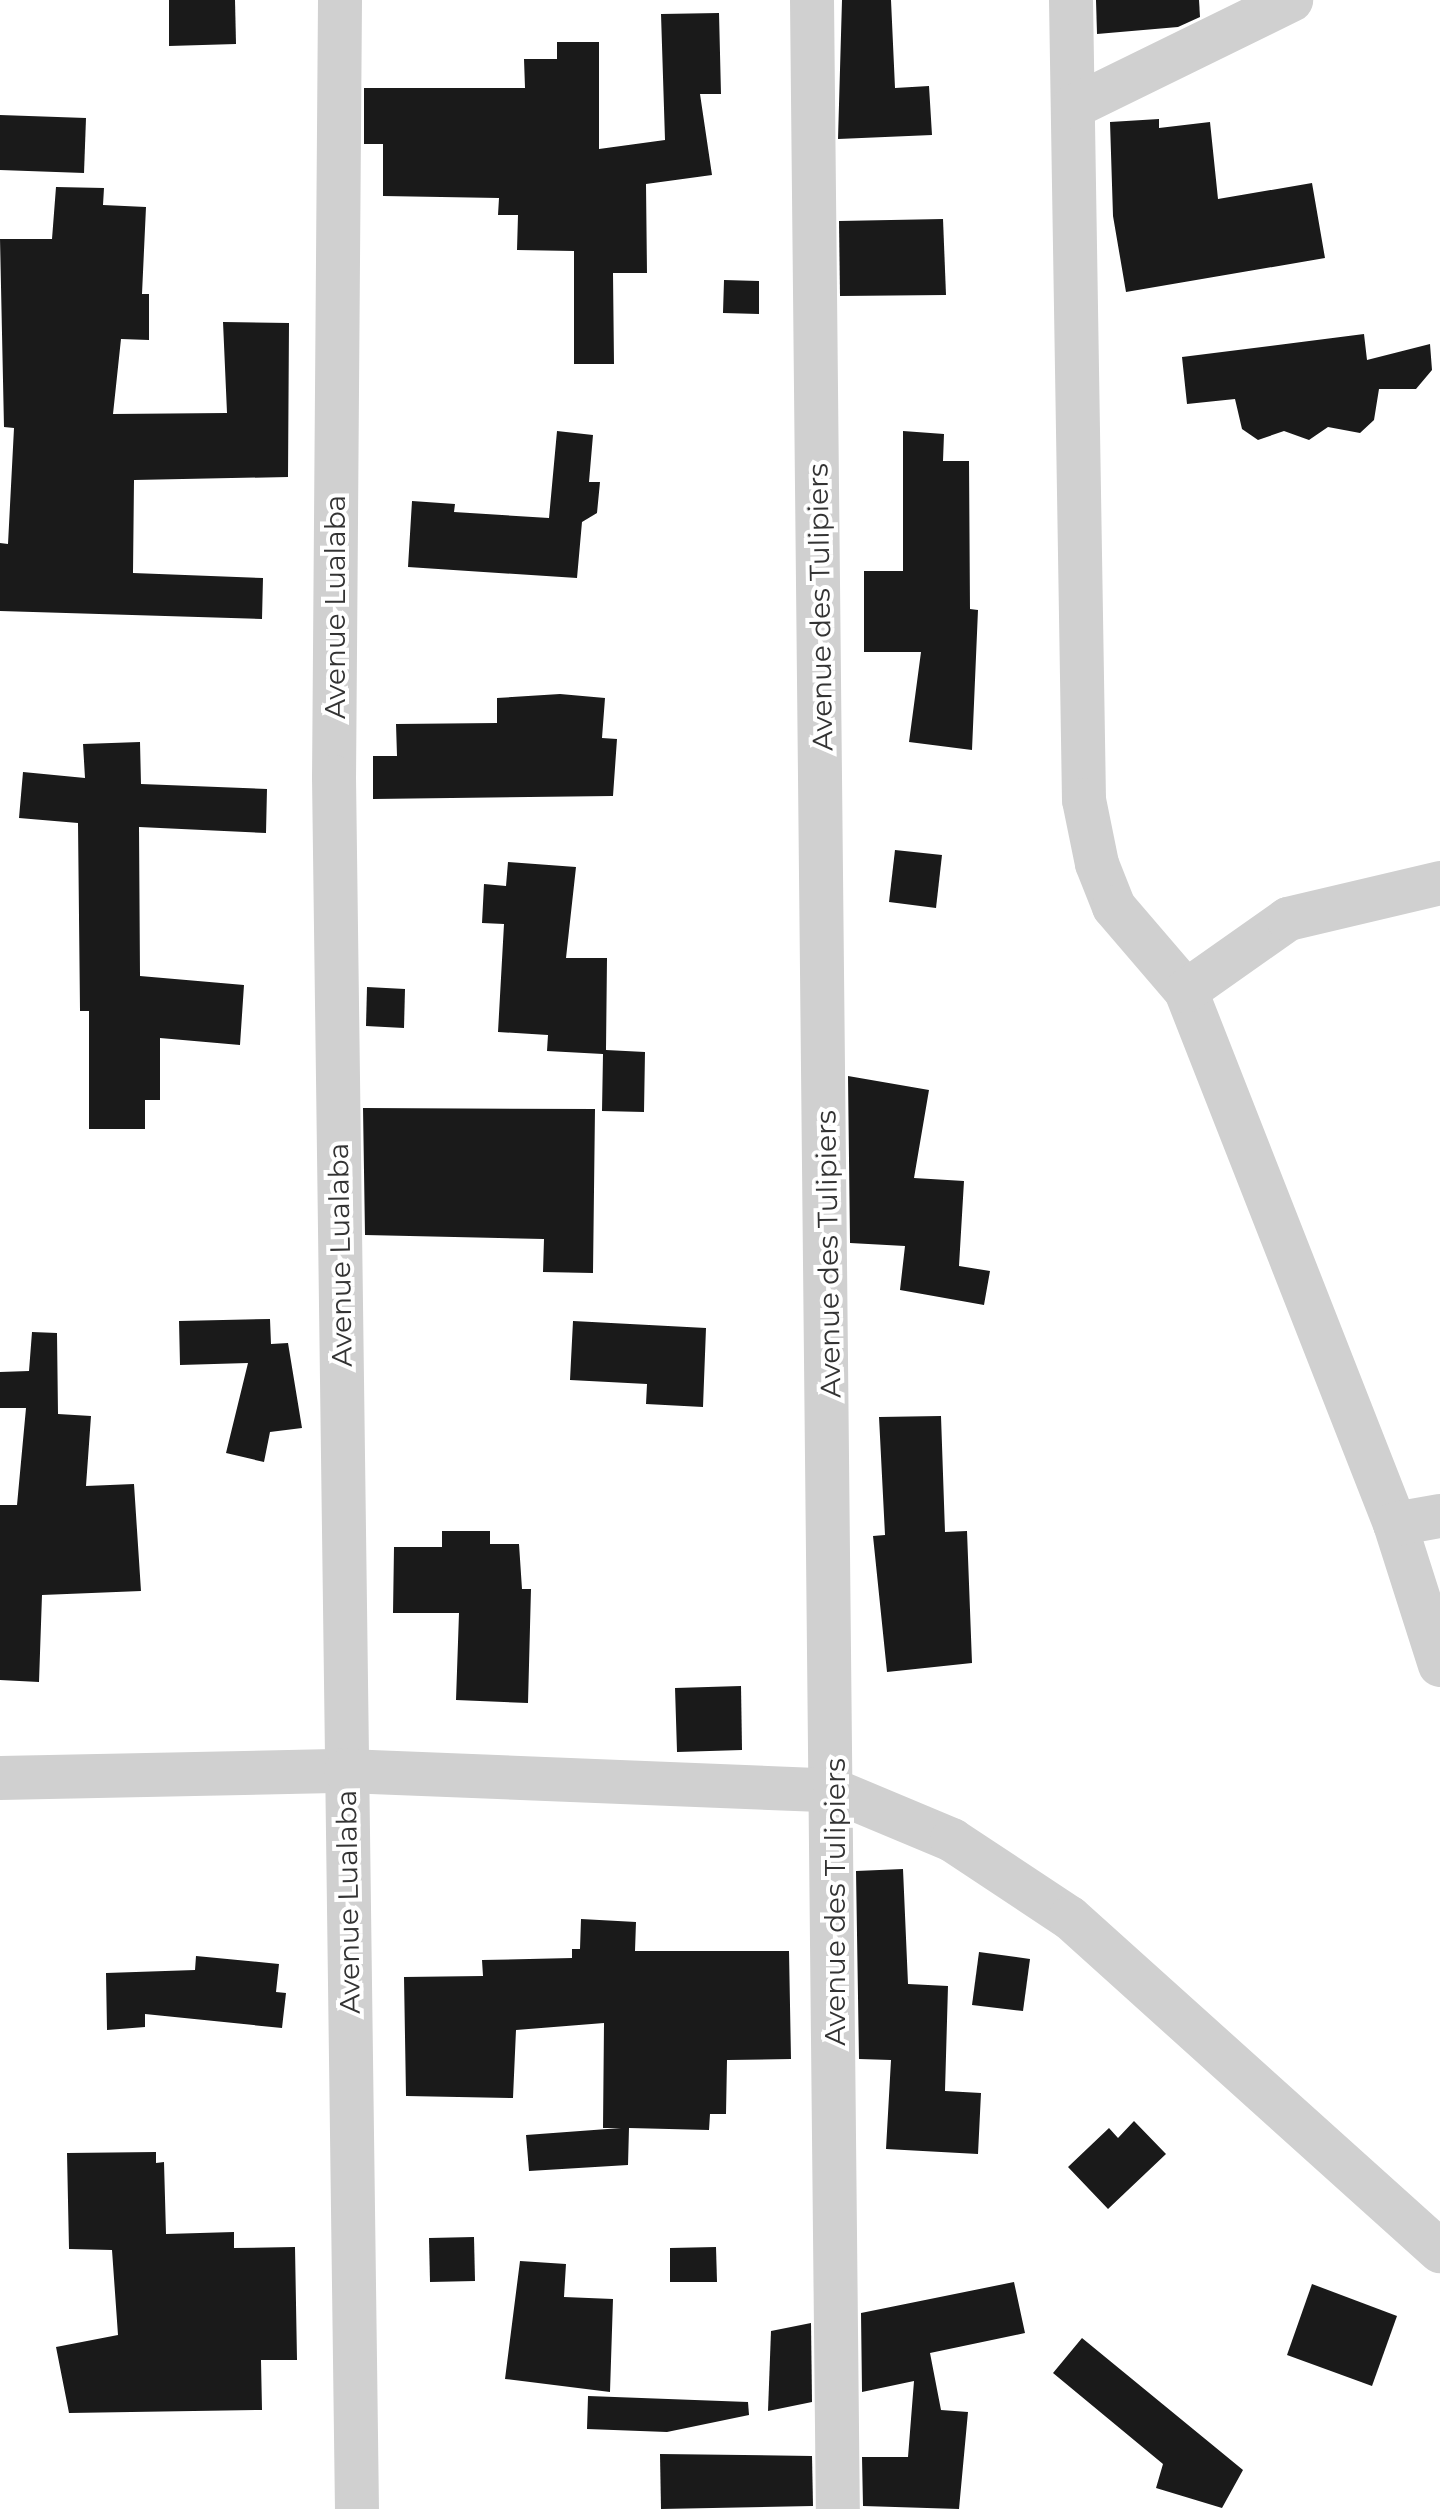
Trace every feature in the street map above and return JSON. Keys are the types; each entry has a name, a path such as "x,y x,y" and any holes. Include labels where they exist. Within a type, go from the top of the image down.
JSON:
{"street":[{"name":"Avenue Lualaba","path":"340,0 334,777 357,2509"},
{"name":"Avenue des Tulipiers","path":"812,0 835,1791 838,2509"},
{"path":"1071,0 1084,800 1097,864 1114,907 1186,991 1395,1524 1440,1665"},
{"path":"1073,107 1291,0"},
{"path":"1186,991 1288,919 1440,883"},
{"path":"1395,1524 1440,1516"},
{"path":"0,1778 346,1771 835,1791 952,1840 1070,1918 1440,2251"}],"building":[{"path":"169,0 235,0 236,44 169,46"},
{"path":"842,0 891,0 895,88 929,86 932,135 838,139"},
{"path":"1096,0 1199,0 1200,17 1178,27 1097,34"},
{"path":"719,13 721,94 700,94 712,175 646,184 647,273 613,273 614,364 574,364 574,251 517,250 518,215 498,215 499,198 383,196 383,144 364,144 364,88 525,88 524,59 557,59 557,42 599,42 599,149 665,140 661,14"},
{"path":"0,115 86,118 84,173 0,170"},
{"path":"1159,119 1159,128 1210,122 1218,199 1312,183 1325,258 1126,292 1113,216 1110,122"},
{"path":"56,187 104,188 103,205 146,207 142,294 149,294 149,340 121,339 113,414 227,413 223,322 289,323 288,477 134,480 133,573 263,578 262,619 0,611 0,543 8,544 14,428 4,427 0,239 52,239"},
{"path":"943,219 946,295 840,296 839,221"},
{"path":"724,280 759,281 759,314 723,313"},
{"path":"1364,334 1367,360 1430,344 1432,370 1416,389 1379,389 1374,420 1360,433 1328,427 1309,440 1284,431 1258,440 1242,429 1235,399 1187,404 1182,357"},
{"path":"557,431 593,435 589,482 600,482 597,513 582,522 577,578 408,567 412,501 455,504 454,512 549,518"},
{"path":"903,431 944,434 943,461 969,461 970,609 978,610 972,750 909,742 921,652 864,652 864,571 903,571"},
{"path":"560,694 605,698 602,738 617,739 613,796 373,799 373,756 397,756 396,724 497,723 497,698"},
{"path":"140,742 141,784 267,789 266,833 139,827 140,976 244,985 240,1045 160,1038 160,1100 145,1100 145,1129 89,1129 89,1011 80,1011 78,823 19,818 23,772 85,778 83,744"},
{"path":"895,850 942,855 936,908 889,902"},
{"path":"508,862 576,867 566,958 607,958 606,1050 645,1052 644,1112 602,1111 603,1054 547,1051 548,1035 498,1032 504,924 482,923 484,884 506,886"},
{"path":"367,987 405,989 404,1028 366,1026"},
{"path":"848,1076 929,1090 914,1178 964,1181 959,1266 990,1271 984,1305 900,1290 905,1246 850,1243"},
{"path":"363,1108 595,1109 593,1273 543,1272 544,1239 365,1235"},
{"path":"270,1319 271,1344 288,1343 302,1428 270,1432 264,1462 226,1453 248,1363 180,1365 179,1321"},
{"path":"573,1321 706,1328 703,1407 646,1404 647,1384 570,1380"},
{"path":"32,1332 57,1333 58,1414 91,1416 86,1486 134,1484 141,1591 42,1595 39,1682 0,1680 0,1505 17,1505 26,1408 0,1408 0,1372 29,1371"},
{"path":"941,1416 945,1532 967,1531 972,1663 887,1672 873,1536 885,1535 879,1417"},
{"path":"442,1531 490,1531 490,1544 519,1544 522,1589 531,1589 528,1703 456,1700 459,1613 393,1613 394,1547 442,1547"},
{"path":"741,1686 742,1750 677,1752 675,1688"},
{"path":"903,1869 908,1984 948,1986 945,2091 981,2093 978,2154 886,2149 891,2060 859,2059 856,1871"},
{"path":"581,1919 636,1922 635,1951 789,1951 791,2059 727,2060 726,2114 710,2114 709,2130 629,2128 628,2165 529,2171 526,2135 621,2128 603,2128 604,2023 516,2030 513,2098 406,2096 404,1977 483,1976 482,1960 572,1958 572,1949 580,1949"},
{"path":"979,1952 1030,1959 1023,2011 972,2005"},
{"path":"196,1956 279,1964 276,1992 286,1993 282,2028 145,2014 145,2027 107,2030 106,1973 195,1970"},
{"path":"1134,2121 1166,2154 1108,2209 1068,2167 1109,2128 1118,2138"},
{"path":"156,2152 156,2163 164,2162 166,2234 234,2232 234,2248 295,2247 297,2360 261,2360 262,2410 69,2413 56,2347 118,2335 112,2250 69,2249 67,2153"},
{"path":"474,2237 475,2281 430,2282 429,2238"},
{"path":"716,2247 717,2282 670,2282 670,2248"},
{"path":"520,2261 566,2264 564,2297 613,2299 610,2392 505,2379"},
{"path":"1014,2282 1025,2333 930,2353 941,2410 968,2412 959,2509 863,2506 862,2457 908,2457 914,2381 862,2392 861,2313"},
{"path":"1312,2284 1397,2316 1372,2386 1287,2355"},
{"path":"811,2323 812,2402 768,2411 771,2331"},
{"path":"1082,2338 1243,2470 1222,2508 1156,2488 1163,2464 1053,2373"},
{"path":"588,2396 748,2402 749,2415 667,2432 587,2429"},
{"path":"660,2454 812,2456 813,2506 661,2509"}]}
